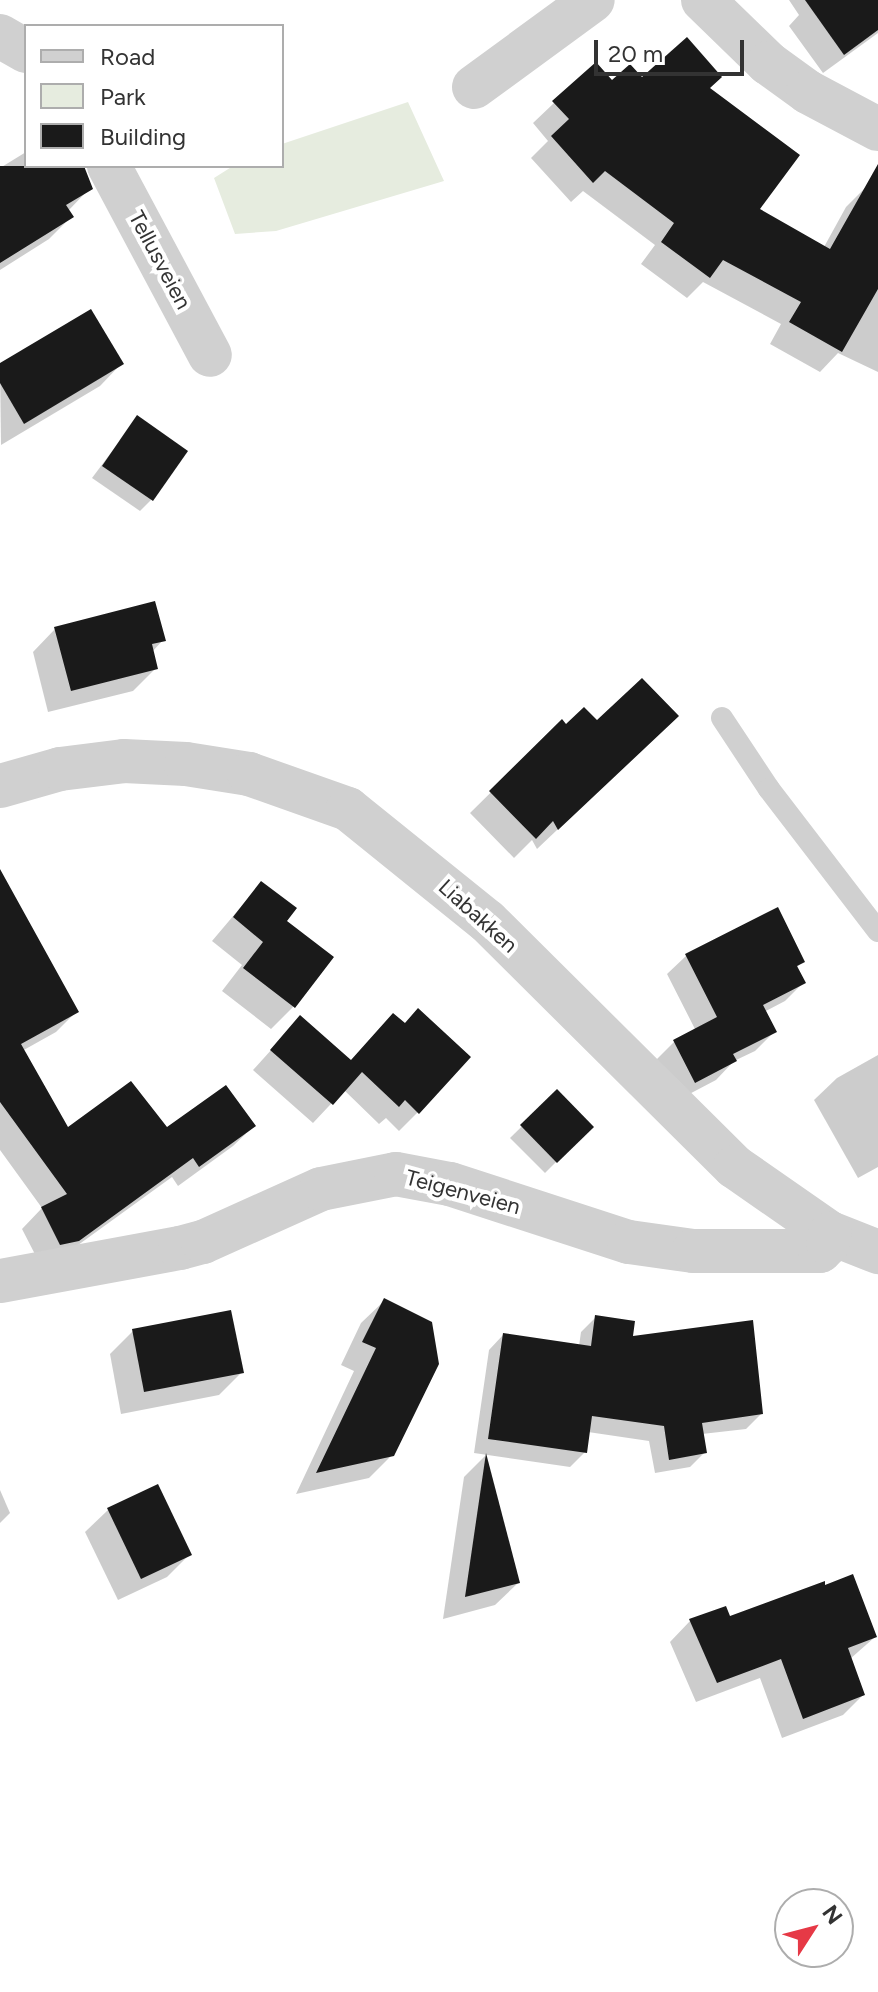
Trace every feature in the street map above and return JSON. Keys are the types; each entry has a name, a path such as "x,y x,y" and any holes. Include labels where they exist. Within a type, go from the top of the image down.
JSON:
{"street":[{"path":"474,87 593,0"},
{"path":"703,0 768,63 808,92 878,129"},
{"path":"0,36 24,50"},
{"name":"Tellusveien","path":"110,168 210,355"},
{"name":"Liabakken","path":"0,786 60,769 124,761 186,764 249,774 348,809 487,921 735,1167 830,1233 878,1252"},
{"name":"Teigenveien","path":"0,1281 203,1242 321,1189 396,1174 450,1184 642,1244 693,1251 820,1251 828,1243 830,1233"}],"lane":[{"path":"722,718 769,789 878,931"}],"green space":[{"path":"408,102 444,181 276,231 235,234 214,178 230,168 284,168 284,143"}],"building":[{"path":"805,0 878,0 878,30 844,55"},
{"path":"687,37 722,77 710,88 800,155 760,209 830,249 878,164 878,289 842,352 789,322 801,302 723,260 710,278 661,242 674,223 605,171 593,183 551,136 569,119 552,101 596,62 612,80 630,64 642,77"},
{"path":"0,166 85,168 93,189 66,205 74,217 0,263"},
{"path":"91,309 124,364 24,424 0,383 0,363"},
{"path":"137,415 188,451 153,501 102,466"},
{"path":"155,601 166,641 152,644 158,669 71,691 54,627"},
{"path":"642,678 679,716 558,830 553,821 536,839 489,791 562,719 566,724 584,707 597,720"},
{"path":"0,869 79,1012 21,1044 68,1127 131,1081 167,1127 226,1085 256,1126 199,1167 193,1158 79,1241 60,1245 41,1207 67,1194 0,1102"},
{"path":"261,881 297,908 287,921 334,957 295,1008 243,968 263,942 233,917"},
{"path":"778,907 805,962 797,966 806,983 763,1005 777,1032 733,1054 737,1061 695,1083 673,1040 717,1017 685,954"},
{"path":"418,1008 471,1057 419,1114 405,1100 399,1107 362,1072 333,1105 270,1050 300,1015 351,1060 393,1013 405,1023"},
{"path":"557,1089 594,1127 557,1163 520,1125"},
{"path":"384,1298 432,1322 439,1364 394,1456 316,1473 376,1348 362,1342"},
{"path":"231,1310 244,1373 144,1392 132,1329"},
{"path":"595,1315 635,1321 633,1336 753,1320 763,1414 702,1423 707,1453 669,1460 664,1426 592,1416 587,1453 488,1439 503,1333 591,1346"},
{"path":"486,1453 520,1583 465,1597"},
{"path":"158,1484 192,1555 141,1579 107,1508"},
{"path":"853,1574 877,1637 848,1648 865,1695 803,1719 781,1659 717,1683 689,1619 726,1606 730,1616 825,1581 825,1585"}]}
